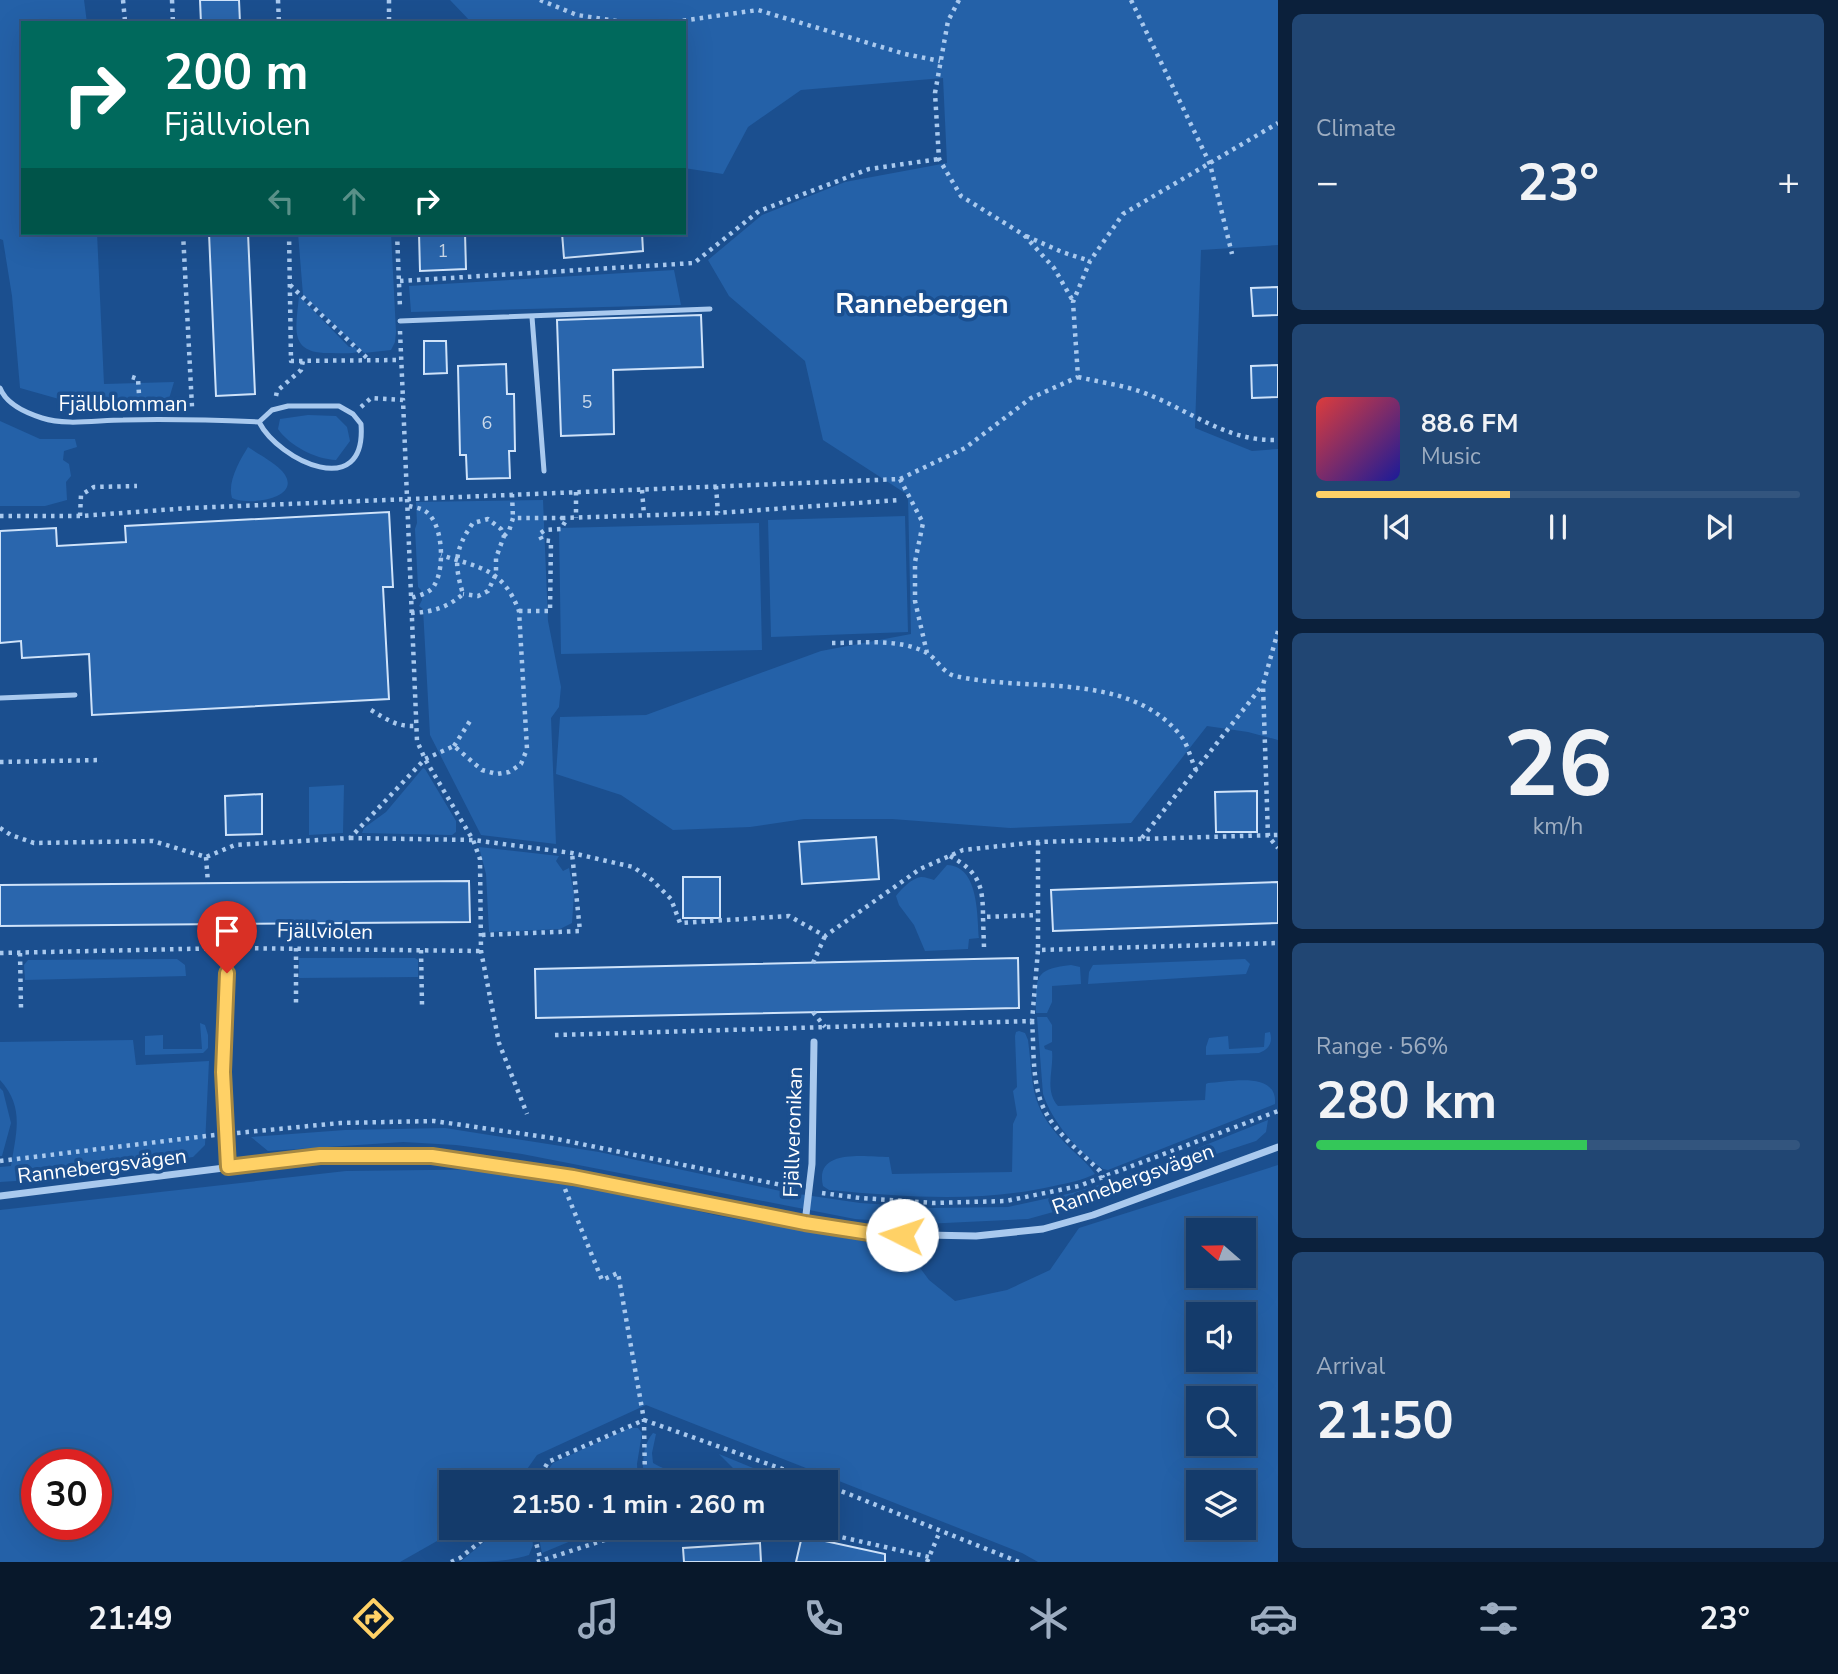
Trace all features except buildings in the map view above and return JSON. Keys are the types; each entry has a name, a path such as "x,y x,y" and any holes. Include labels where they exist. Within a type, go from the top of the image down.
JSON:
{"street":[{"path":"227,973 223,1072 228,1167"},
{"name":"Fjällveronikan","path":"805,1223 813,1143 814,1042"},
{"name":"Rannebergsvägen","path":"0,1196 320,1156 432,1156 573,1177 805,1223 876,1234 976,1236 1042,1229 1093,1215 1278,1147"}],"lane":[{"path":"400,321 710,309"},
{"path":"532,317 544,471"},
{"name":"Fjällblomman","path":"0,388 2,394 14,405 45,419 258,422"},
{"path":"288,406 339,406 353,414 361,424 361,448 354,461 342,468 331,469 316,466 292,455 269,438 258,422 272,410 288,406"},
{"path":"0,698 75,695"}],"path":[{"path":"123,0 125,21"},
{"path":"172,0 173,21"},
{"path":"278,0 279,21"},
{"path":"389,0 389,21"},
{"path":"540,0 577,15 618,21"},
{"path":"959,0 948,22 934,93 939,159 961,196 1024,235 1090,261"},
{"path":"1131,0 1209,164 1232,254"},
{"path":"679,21 758,9 905,54 940,61"},
{"path":"1073,302 1090,261 1123,214 1278,123"},
{"path":"400,281 694,264 759,211 869,169 939,159"},
{"path":"183,235 190,391 195,420"},
{"path":"289,235 291,361 400,360"},
{"path":"1024,235 1054,268 1073,302 1079,377"},
{"path":"290,284 369,360"},
{"path":"272,410 277,391 302,370 303,361"},
{"path":"132,377 138,379 141,420"},
{"path":"0,516 80,516 408,498 900,479 965,448 1031,398 1079,377 1141,392 1238,437 1278,440"},
{"path":"353,414 371,398 403,400 417,741 473,839 480,859 481,951 499,1043 527,1114"},
{"path":"900,479 923,523 915,562 915,601 927,653"},
{"path":"80,516 81,495 94,487 137,486"},
{"path":"716,486 718,513"},
{"path":"642,490 644,515"},
{"path":"576,492 576,518"},
{"path":"411,613 439,610 452,604 463,594 478,596 488,591 496,574 496,558 513,518 512,494"},
{"path":"513,518 718,513 899,500"},
{"path":"409,506 424,511 432,519 437,528 441,555 436,583 428,592 411,598"},
{"path":"519,611 550,611 551,541 542,540 540,534 545,530 561,529 565,522 562,518"},
{"path":"463,594 456,571 457,559 473,523 488,519 501,529 504,536"},
{"path":"441,555 496,574 512,593 519,611 527,749 521,764 509,772 497,774 482,770 454,747"},
{"path":"1278,631 1263,685 1268,836 1278,848"},
{"path":"832,643 900,644 927,653 951,676 1032,686 1081,687 1116,694 1156,714 1182,737 1196,770"},
{"path":"1141,839 1263,685"},
{"path":"371,710 393,724 415,726"},
{"path":"350,838 425,759 454,747 470,721"},
{"path":"0,762 102,760"},
{"path":"0,828 34,843 153,841 206,857 235,845 350,838 473,839 572,853 633,867 652,880 671,899 680,923 789,916 825,936"},
{"path":"813,963 825,936 920,869 962,850 1038,842 1278,835"},
{"path":"1038,842 1038,950 1032,1021 1037,1085 1049,1116 1066,1139 1100,1171 1103,1178"},
{"path":"482,935 580,930 572,853"},
{"path":"950,856 969,866 983,891 984,947"},
{"path":"206,857 208,883"},
{"path":"983,917 1038,915"},
{"path":"206,924 206,948"},
{"path":"1038,950 1278,943"},
{"name":"Fjällviolen","path":"0,953 206,948 481,951"},
{"path":"296,948 296,1006"},
{"path":"421,950 422,1005"},
{"path":"20,953 21,1008"},
{"path":"813,1012 825,1027"},
{"path":"555,1035 1032,1021"},
{"path":"0,1161 340,1123 434,1121 552,1139 810,1191 860,1198 933,1203 1006,1201 1079,1186 1278,1111"},
{"path":"571,1200 602,1280 618,1273 644,1420 645,1470"},
{"path":"544,1470 548,1462 644,1420 787,1470"},
{"path":"838,1490 1019,1562"},
{"path":"838,1537 928,1560 940,1531"},
{"path":"450,1562 460,1558 482,1540"},
{"path":"535,1540 539,1561 604,1540"}],"shaded area":[{"path":"0,0 84,0 87,21 21,21 21,235 97,235 104,384 174,382 168,402 66,401 20,388 12,296 3,240 0,239"},
{"path":"450,0 1278,0 1278,245 1201,250 1195,428 1252,451 1278,449 1278,740 1207,726 1131,823 1010,828 892,819 804,819 750,827 673,830 621,795 556,774 560,717 646,715 821,651 911,634 908,495 823,440 805,361 729,296 708,260 762,215 845,182 947,163 943,78 801,90 748,127 723,174 686,168 686,21 470,21"},
{"path":"298,235 391,235 396,332 391,350 364,353 303,295"},
{"path":"674,270 681,305 411,312 409,286"},
{"path":"299,296 349,347 355,347 359,352 317,352 301,344 296,329"},
{"path":"308,415 336,416 347,427 350,441 336,460 304,450 289,441 278,429 280,419"},
{"path":"0,421 40,439 75,439 77,447 64,451 63,460 69,464 71,476 66,482 67,500 45,506 0,506"},
{"path":"248,447 281,470 287,479 287,487 282,493 263,500 232,498 233,478"},
{"path":"543,500 548,621 561,687 559,707 551,718 556,844 481,835 430,735 423,609 419,606 422,600 418,587 415,529 416,502"},
{"path":"905,516 908,632 771,637 768,520"},
{"path":"759,523 762,650 561,654 559,528"},
{"path":"423,768 456,821 456,832 452,835 362,833 364,828 386,812"},
{"path":"344,785 343,833 309,835 309,787"},
{"path":"479,847 559,856 556,861 563,871 569,868 574,894 572,923 560,929 489,932 486,874"},
{"path":"947,865 957,867 971,882 979,938 969,939 968,949 925,951 914,925 899,905 896,896 907,884 918,878 934,880"},
{"path":"299,958 415,958 418,960 418,977 299,978"},
{"path":"177,959 185,965 186,976 25,980 24,965 28,960"},
{"path":"1245,959 1250,964 1246,974 1088,984 1093,965"},
{"path":"1071,965 1080,967 1081,984 1052,986 1052,1002 1047,1013 1036,1013 1039,977 1050,969"},
{"path":"1037,1017 1047,1017 1052,1025 1052,1042 1044,1046 1052,1051 1050,1087 1058,1106 1205,1100 1206,1084 1238,1080 1260,1082 1268,1086 1274,1093 1275,1104 1108,1170 1103,1169 1067,1136 1047,1105 1043,1094"},
{"path":"200,1023 205,1025 208,1035 208,1048 203,1053 145,1055 145,1036 163,1035 163,1049 202,1049"},
{"path":"1019,1031 1025,1033 1028,1040 1035,1095 1044,1117 1095,1174 1026,1191 970,1197 886,1195 829,1190 823,1186 822,1174 826,1165 834,1160 855,1156 889,1157 892,1174 1012,1172 1013,1124 1017,1115 1013,1091 1017,1087 1015,1036"},
{"path":"1270,1032 1269,1045 1259,1053 1206,1055 1209,1038 1228,1036 1229,1049 1264,1047 1265,1033"},
{"path":"133,1040 136,1065 209,1061 205,1145 193,1157 46,1179 0,1182 0,1167 11,1166 17,1121 13,1100 0,1080 0,1042"},
{"path":"0,1088 11,1123 2,1156 0,1156"},
{"path":"1268,1120 1266,1132 1256,1141 1204,1158 1198,1148"},
{"path":"445,1128 599,1152 785,1192 860,1203 932,1208 1008,1207 1112,1181 1116,1192 1028,1219 924,1224 855,1219 522,1154 456,1145 403,1142 268,1151 251,1137 345,1130"},
{"path":"1278,1165 1278,1562 1038,1562 1022,1553 838,1481 838,1470 811,1470 646,1405 537,1455 526,1470 439,1470 439,1540 400,1562 0,1562 0,1210 346,1171 513,1169 715,1215 906,1249 929,1280 955,1301 1007,1290 1050,1270 1079,1228"},
{"path":"629,1428 638,1428 642,1433 637,1470 548,1470 553,1463"},
{"path":"653,1433 656,1434 653,1463 668,1470 643,1470 647,1444"},
{"path":"719,1454 758,1470 734,1470"},
{"path":"487,1540 532,1540 529,1555 486,1562 460,1562"},
{"path":"539,1540 573,1540 542,1553"}],"district":[{"name":"Rannebergen","path":"922,303"}],"route":[{"path":"227,973 223,1072 228,1167 320,1156 432,1156 508,1165 805,1223 876,1234 902,1235"}]}
